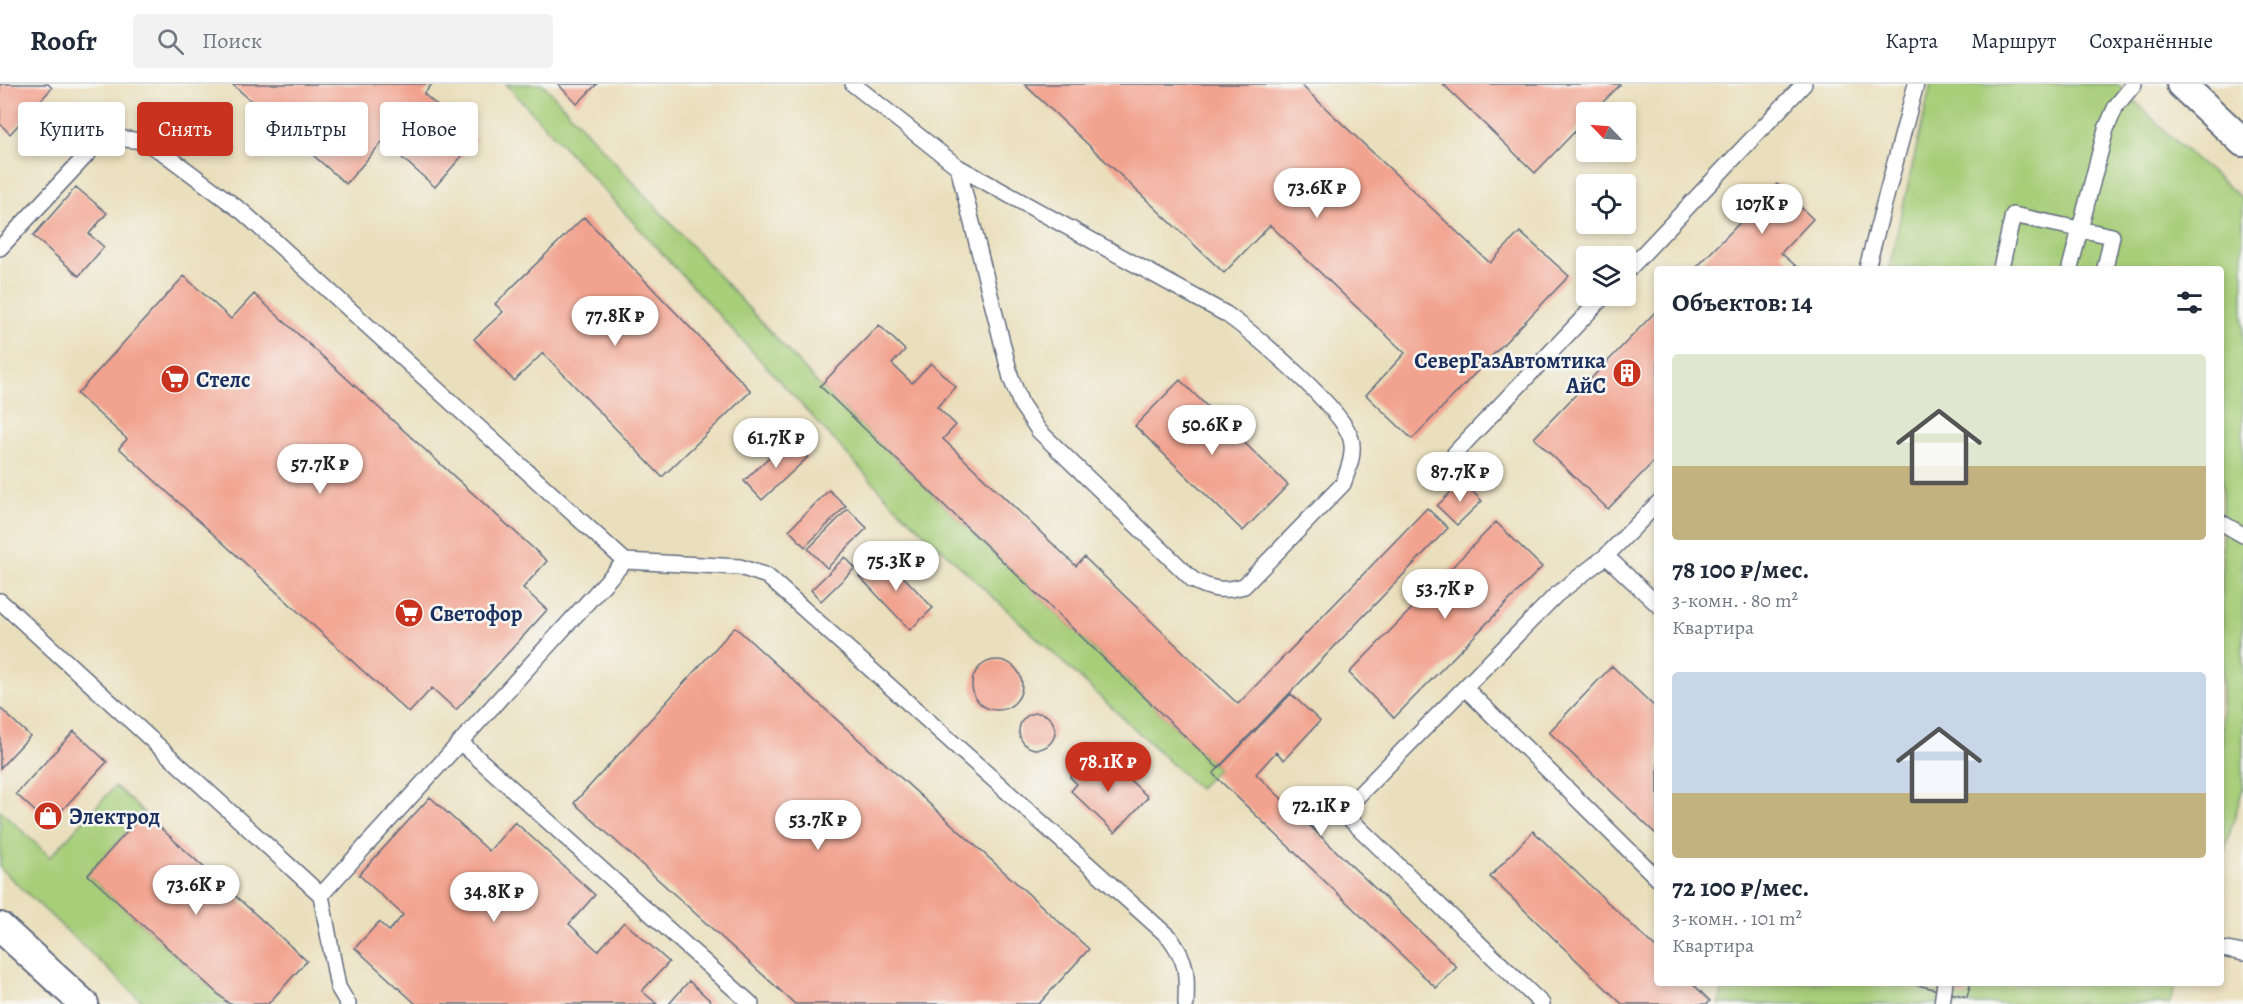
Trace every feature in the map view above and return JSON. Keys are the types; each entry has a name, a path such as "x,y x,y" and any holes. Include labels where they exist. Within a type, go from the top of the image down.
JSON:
{"street":[{"path":"2181,84 2243,142"},
{"path":"0,927 84,1004"}],"lane":[{"path":"854,84 958,167 1227,314 1258,336 1342,420 1351,440 1351,464 1342,484 1244,586 1227,591 1211,590 1193,580 1039,430 1021,404 1011,378 958,167"},
{"path":"1636,261 1804,84"},
{"path":"1868,266 1916,84"},
{"path":"2070,266 2106,129 2116,106 2134,84"},
{"path":"0,248 93,148 116,138 143,141 165,154 244,213 625,561 740,567 767,576 1170,938 1183,956 1187,971 1186,1004"},
{"path":"2001,266 2013,214 2112,236 2105,266"},
{"path":"1455,453 1595,306"},
{"path":"1342,812 1556,595 1606,556 1654,507"},
{"path":"2224,524 2243,535"},
{"path":"1606,556 1654,601"},
{"path":"321,895 625,561"},
{"path":"0,601 321,895 339,987 348,1004"},
{"path":"1466,688 1654,875"},
{"path":"460,742 751,1004"},
{"path":"1327,797 1542,1004"},
{"path":"2224,949 2243,953"},
{"path":"1941,1004 1944,986"}],"green space":[{"path":"506,84 543,84 820,386 1218,768 1199,789 891,502"},
{"path":"1931,84 2117,84 2183,148 2243,199 2243,789 2224,852 2224,266 1889,266"},
{"path":"115,786 144,813 88,875 229,1004 145,1004 0,868 0,810 50,857"},
{"path":"1723,986 2176,986 2169,1004 1719,1004"}],"building":[{"path":"0,84 48,84 52,88 39,102 18,102 18,125 10,134 0,124"},
{"path":"232,84 432,84 424,94 433,102 380,102 380,144 346,184 314,156 368,156 368,102 253,102"},
{"path":"558,84 597,84 577,104"},
{"path":"1024,84 1300,84 1490,263 1520,232 1569,276 1412,439 1366,395 1405,353 1270,225 1224,273"},
{"path":"1443,84 1620,85 1603,102 1576,102 1576,130 1535,173"},
{"path":"400,156 462,156 435,187"},
{"path":"1777,184 1813,219 1781,253 1796,266 1698,266"},
{"path":"76,187 107,213 89,234 104,247 79,276 33,236"},
{"path":"584,217 751,391 662,477 543,353 514,381 474,339 503,312 495,304"},
{"path":"184,276 231,319 254,294 547,561 523,588 547,610 456,710 432,688 409,713 119,448 127,439 77,394"},
{"name":"СеверГазАвтомтика АйС","path":"1654,313 1654,461 1608,509 1534,438"},
{"path":"879,325 905,350 892,364 912,383 931,363 956,387 937,407 956,425 943,439 1076,566 1084,557 1238,704 1427,508 1448,528 1218,768 820,386"},
{"path":"1180,380 1288,485 1243,531 1135,426"},
{"path":"789,438 808,457 762,500 744,481"},
{"path":"1462,481 1482,501 1457,525 1437,506"},
{"path":"829,490 846,506 805,547 789,530"},
{"path":"848,509 867,528 827,568 808,549"},
{"path":"1496,522 1542,567 1394,718 1349,673"},
{"path":"882,554 933,608 910,630 859,576"},
{"path":"845,557 855,568 821,601 811,590"},
{"path":"735,627 1089,949 1039,1004 795,1004 574,803"},
{"path":"992,660 1002,660 1015,667 1022,680 1022,690 1015,703 1002,710 992,710 983,706 976,699 972,690 972,680 976,671 983,664"},
{"path":"1612,666 1654,706 1654,832 1549,732"},
{"path":"1291,694 1320,721 1284,760 1276,752 1256,774 1457,967 1436,988 1213,774"},
{"path":"0,708 30,736 0,768"},
{"path":"1037,713 1050,718 1055,731 1050,744 1037,749 1024,744 1019,731 1024,718"},
{"path":"74,731 107,762 49,824 16,794"},
{"path":"1104,756 1148,797 1115,833 1071,791 1077,784 1070,777 1084,762 1091,769"},
{"path":"430,797 489,851 515,822 595,895 569,924 598,951 624,922 669,962 642,991 657,1004 416,1004 355,948 379,922 389,931 403,915 359,875"},
{"path":"144,813 307,961 268,1004 229,1004 88,875"},
{"path":"1533,831 1654,946 1654,986 1695,986 1710,1001 1707,1004 1622,1004 1490,877"},
{"path":"689,981 714,1004 669,1004"},
{"path":"1922,986 1970,986 1967,997"}],"place":[{"name":"СеверГазАвтомтика АйС","path":"1627,373"},
{"name":"Стелс","path":"175,379"},
{"name":"Светофор","path":"409,613"},
{"name":"Электрод","path":"48,816"}]}
